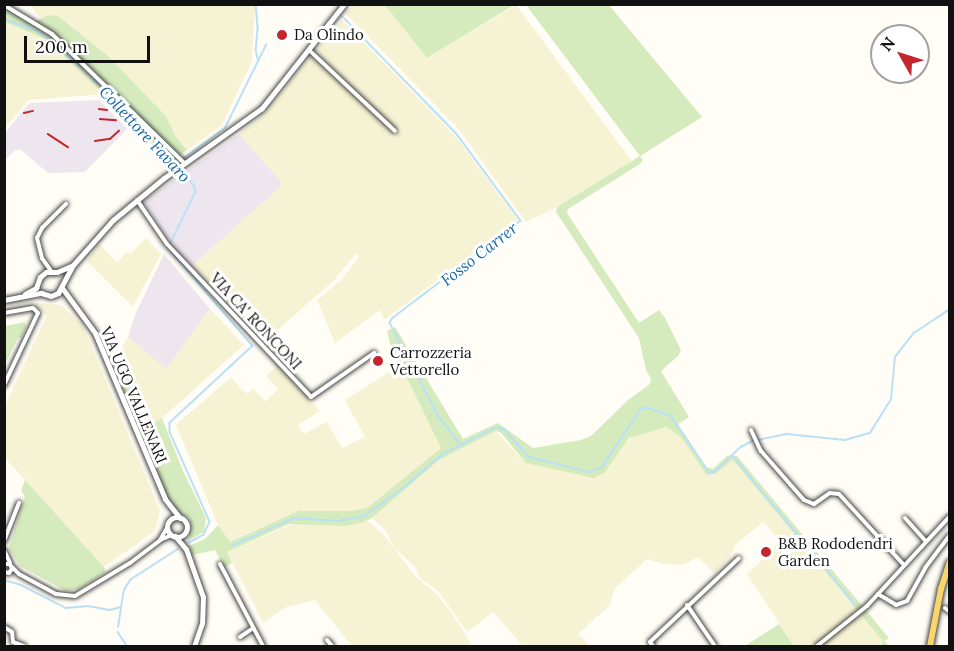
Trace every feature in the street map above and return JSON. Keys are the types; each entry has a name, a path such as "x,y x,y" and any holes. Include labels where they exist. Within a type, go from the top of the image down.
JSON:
{"main road":[{"path":"930,646 941,589 950,562"}],"street":[{"path":"55,295 63,286 73,265 103,230 137,200 262,108 345,4"},
{"path":"4,5 52,34 75,54 184,164"},
{"path":"309,50 395,131"},
{"name":"VIA CA' RONCONI","path":"137,200 167,244 311,397 374,353"},
{"path":"4,299 31,292 38,285 42,274 42,258 38,245 39,234 66,204"},
{"path":"42,258 63,286"},
{"path":"42,274 73,265"},
{"path":"38,285 44,294"},
{"name":"VIA UGO VALLENARI","path":"63,286 95,333 165,500 168,525 173,536 186,549"},
{"path":"4,299 44,294 55,295 75,304"},
{"path":"4,313 33,308 38,313 4,385"},
{"path":"751,430 754,440 804,501 814,504 830,493 839,494 904,565"},
{"name":"VIA UGO VALLENARI","path":"165,500 186,525 186,549 198,580 203,604 202,623 194,646"},
{"path":"4,541 19,503"},
{"path":"817,646 846,625 878,594 950,516"},
{"path":"160,540 168,525 180,518"},
{"path":"905,518 926,541"},
{"path":"8,565 19,574 56,594 75,596 120,570 160,540 186,531"},
{"path":"878,594 898,605 907,601 931,558 950,535"},
{"path":"4,550 8,565 7,572 19,574"},
{"path":"653,646 650,642 739,558"},
{"path":"220,564 263,646"},
{"path":"885,586 886,599"},
{"path":"687,605 715,646"},
{"path":"945,608 950,612"},
{"path":"4,627 12,632 13,642 24,646"},
{"path":"240,637 252,628"},
{"path":"327,640 332,646"}],"shaded area":[{"path":"29,5 255,5 252,61 222,125 187,150 176,137 166,116 109,57 58,16 42,20"},
{"path":"353,5 385,5 427,58 516,5 632,161 557,207 526,222 458,128 346,14"},
{"path":"342,20 456,137 518,220 384,320 380,310 335,343 317,300 341,280 359,257 357,253 333,281 264,342 192,266 283,184 239,134 269,109 310,57 335,76 339,74 316,51"},
{"path":"5,22 46,40 105,94 29,100 5,128"},
{"path":"99,100 127,129 85,172 48,173 21,150 15,150 5,160 5,133 29,103"},
{"path":"239,134 284,184 192,266 173,247 144,201"},
{"path":"146,238 161,254 133,307 87,261 99,244 117,262 127,252 130,254"},
{"path":"164,254 210,309 166,370 128,337 135,315"},
{"path":"35,303 61,305 83,326 160,511 155,531 104,567 5,458 5,405 47,316"},
{"path":"210,309 244,345 152,427 120,350 128,337 166,369"},
{"path":"278,365 320,411 298,425 304,434 327,422 342,448 365,437 345,400 400,365 441,448 367,508 351,511 298,511 229,542 218,525 176,425 231,377 242,390 248,394 253,389 266,401 278,389 266,376"},
{"path":"662,427 671,429 681,437 706,475 715,474 733,460 884,641 881,646 794,646 747,574 771,552 779,540 763,522 736,544 729,558 714,573 698,557 683,565 663,564 647,559 614,589 610,605 578,634 590,646 523,646 493,612 467,632 439,592 420,578 415,567 394,547 386,531 372,518 439,460 496,431 522,459 626,442 633,436"},
{"path":"367,520 384,535 416,577 437,594 472,646 352,646 315,600 286,607 263,623 227,552 295,523 343,526"}],"green space":[{"path":"385,5 514,5 427,58"},
{"path":"526,5 609,5 702,117 640,156"},
{"path":"4,7 36,24 48,15 58,16 108,56 166,116 176,137 187,150 180,155 184,159 173,166 105,94 47,40 5,22"},
{"path":"640,156 643,160 640,164 568,209 567,213 639,323 659,310 665,318 681,350 678,356 661,371 689,417 678,424 706,467 713,469 727,456 737,456 889,638 884,641 889,646 881,646 883,641 733,460 715,474 706,475 681,437 666,427 629,438 605,472 594,478 526,463 501,433 496,431 439,460 372,518 361,523 343,526 289,524 227,552 232,563 224,568 215,550 192,555 189,546 205,539 218,525 230,542 298,511 351,511 367,508 441,448 390,344 387,331 395,327 463,439 498,423 533,448 581,440 591,436 628,400 650,384 651,379 646,370 639,338 556,212 557,207"},
{"path":"25,322 26,327 21,338 18,338 5,364 5,326"},
{"path":"120,350 151,426 162,418 183,471 206,518 204,532 188,541 191,524 188,517 173,510 112,362"},
{"path":"25,480 104,567 106,572 79,589 66,591 20,566 9,548 25,496 21,491"},
{"path":"779,624 794,646 745,646"}],"waterway":[{"path":"256,4 258,59"},
{"name":"Collettore Favaro","path":"4,19 37,31 53,41 101,85 194,185 196,192 170,245"},
{"name":"Fosso Carrer","path":"345,19 456,133 521,221 393,318 390,323 439,417 459,443"},
{"path":"184,158 225,128 266,45"},
{"name":"Collettore Favaro","path":"169,249 253,346 170,423 170,432 210,522 204,535 189,543"},
{"path":"758,440 787,434 845,440 870,433 891,399 895,357 914,333 950,309"},
{"path":"232,546 294,518 339,521 364,516 402,489 443,454 497,427 504,429 529,457 589,472 602,467 640,410 645,407 671,416 709,472 714,472 741,447 753,441"},
{"path":"732,455 855,604"},
{"path":"4,580 21,585 66,608 88,606 110,610 121,607 124,590 130,580 178,549"},
{"path":"118,627 121,608"},
{"path":"118,632 127,646"}],"tram line":[{"path":"99,109 107,110"},
{"path":"24,113 33,111"},
{"path":"100,119 116,120"},
{"path":"95,141 110,139 119,131"},
{"path":"48,134 68,147"}],"place":[{"name":"Da Olindo","path":"282,35"},
{"name":"Carrozzeria Vettorello","path":"378,361"},
{"name":"B&B Rododendri Garden","path":"766,552"}]}
